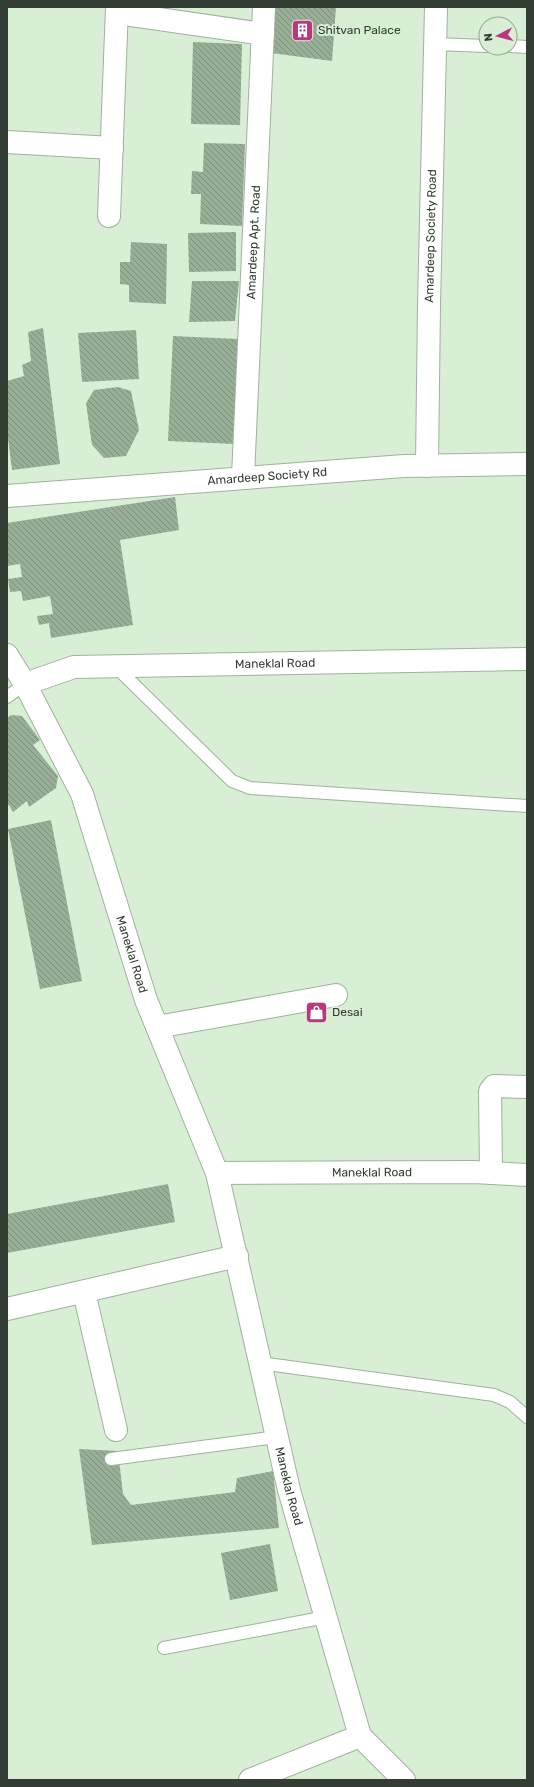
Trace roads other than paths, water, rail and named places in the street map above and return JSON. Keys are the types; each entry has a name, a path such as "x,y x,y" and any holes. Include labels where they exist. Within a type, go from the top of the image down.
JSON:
{"street":[{"name":"Amardeep Apt. Road","path":"243,477 264,7"},
{"name":"Amardeep Society Road","path":"427,466 428,304 436,7"},
{"path":"109,216 117,10 263,34"},
{"path":"7,142 112,148"},
{"name":"Amardeep Society Rd","path":"7,496 243,477 427,466 527,464"},
{"name":"Maneklal Road","path":"7,655 26,684 82,794 146,1000 217,1173 289,1490 360,1736 404,1780"},
{"name":"Maneklal Road","path":"26,684 74,667 527,659"},
{"path":"157,1027 336,995"},
{"path":"490,1172 490,1091 494,1086 500,1085 527,1087"},
{"name":"Maneklal Road","path":"217,1173 490,1172 527,1175"},
{"path":"7,1309 237,1256"},
{"path":"84,1292 116,1430"},
{"path":"257,1779 360,1736"}],"lane":[{"path":"435,44 478,46"},
{"path":"116,666 232,781 240,785 250,788 527,806"},
{"path":"7,697 26,684"},
{"path":"260,1363 494,1395 510,1402 527,1417"},
{"path":"111,1459 277,1437"},
{"path":"164,1648 326,1617"}],"place":[{"name":"Shitvan Palace","path":"303,30"},
{"name":"Desai","path":"316,1012"}]}
